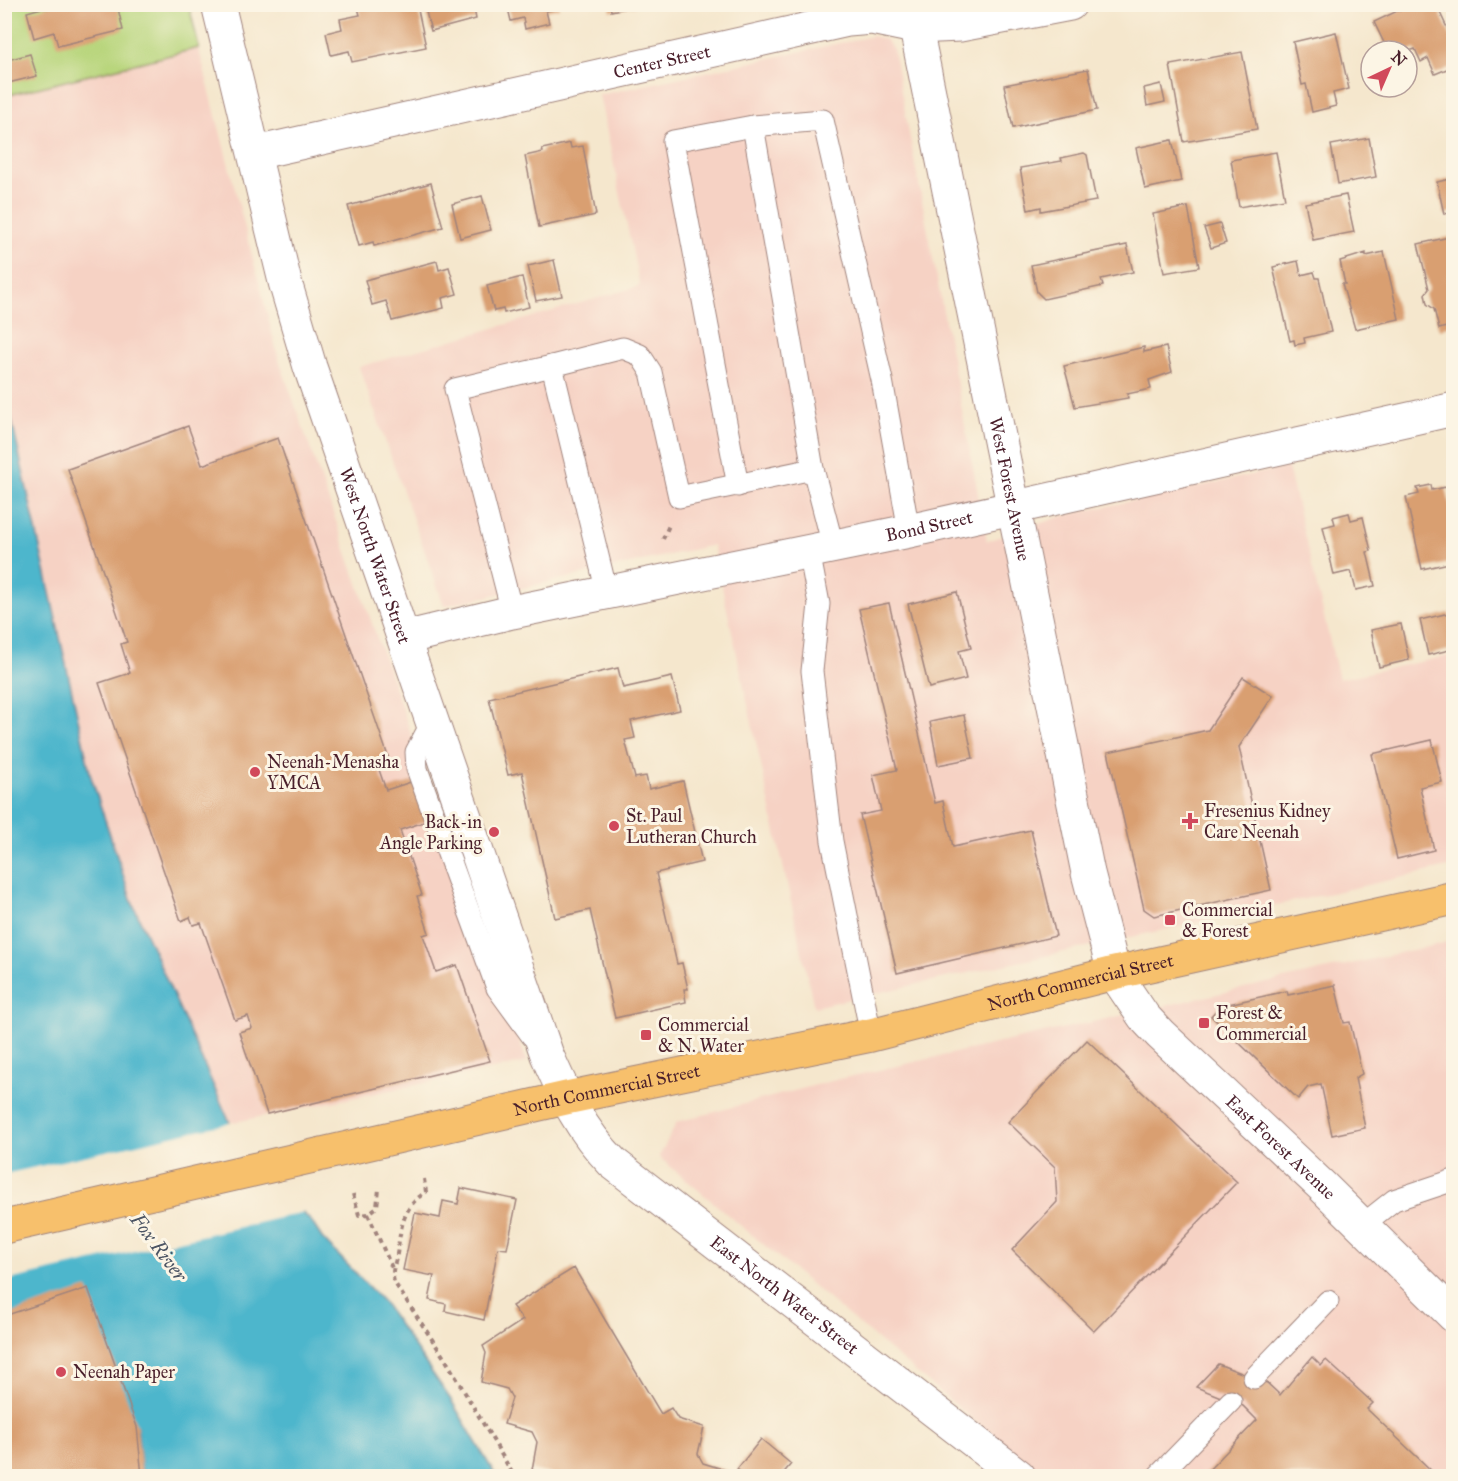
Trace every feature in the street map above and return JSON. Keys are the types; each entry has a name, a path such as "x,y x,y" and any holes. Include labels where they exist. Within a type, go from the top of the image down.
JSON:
{"main road":[{"name":"North Commercial Street","path":"4,1227 566,1098 871,1035 1114,973 1454,898"}],"street":[{"name":"West North Water Street","path":"218,4 285,282 307,356 547,1055 566,1098"},
{"name":"Center Street","path":"255,153 848,20 913,16 971,24 1070,4"},
{"name":"West Forest Avenue","path":"913,16 1088,873 1114,973"},
{"name":"Bond Street","path":"404,638 702,571 909,531 1454,409"},
{"name":"East Forest Avenue","path":"1114,973 1144,1017 1160,1034 1361,1226 1450,1306"},
{"name":"East North Water Street","path":"566,1098 589,1139 612,1163 1019,1476"}],"lane":[{"path":"738,486 674,141 753,126 823,120 882,380 909,531"},
{"path":"753,126 813,469 821,549 819,604 812,671 832,841 871,1035"},
{"path":"512,612 455,389 623,348 640,355 651,372 680,497 813,469"},
{"path":"552,366 607,593"},
{"path":"1361,1226 1394,1200 1454,1180"},
{"path":"1254,1378 1328,1301"},
{"path":"1158,1476 1231,1401"}],"path":[{"path":"424,1179 426,1192 417,1198 402,1220 393,1269 394,1282 403,1299 447,1362 514,1476"},
{"path":"353,1194 359,1215 368,1214 379,1203 379,1189"},
{"path":"368,1214 393,1269"}],"shaded area":[{"path":"873,36 886,40 893,49 987,541 1066,515 1288,467 1339,679 1453,655 1453,866 814,1007 713,545 444,606 359,367 640,286 599,95"},
{"path":"198,46 279,360 527,1062 230,1123 132,902 91,777 5,386 8,324 4,313 4,96"},
{"path":"1453,941 1453,1476 1040,1476 659,1157 677,1122 835,1080"}],"green space":[{"path":"4,5 189,5 199,48 5,96"}],"water":[{"name":"Fox River","path":"4,386 91,777 132,902 230,1123 264,1175 311,1221 322,1238 384,1303 451,1400 496,1476 142,1476 137,1427 5,1316"}],"pier":[{"path":"234,1122 267,1173 305,1212 5,1281 5,1174"}],"building":[{"path":"56,4 117,4 123,30 58,46 54,32 34,38 27,12"},
{"path":"357,4 383,4 383,7 417,5 426,47 352,62 349,51 331,55 326,33 342,29 340,19 360,15"},
{"path":"424,4 473,4 476,19 431,31"},
{"path":"507,4 558,4 559,8 546,11 549,23 525,29 523,18 511,21"},
{"path":"610,4 635,4 635,6 611,11"},
{"path":"1412,4 1436,4 1454,43 1454,66 1435,74 1428,58 1421,62 1419,58 1419,39 1382,39 1374,22"},
{"path":"1336,32 1349,89 1333,93 1336,106 1312,112 1306,84 1302,85 1293,42"},
{"path":"1242,52 1257,129 1184,142 1170,65"},
{"path":"30,54 37,76 4,84 4,61"},
{"path":"1088,69 1097,110 1013,128 1004,85"},
{"path":"1161,84 1165,102 1147,106 1144,88"},
{"path":"1369,138 1376,177 1338,184 1331,145"},
{"path":"1172,140 1181,181 1145,189 1136,148"},
{"path":"570,143 571,148 583,146 596,215 539,227 525,156 543,152 542,149"},
{"path":"1276,152 1285,199 1239,207 1231,160"},
{"path":"1084,153 1087,155 1096,201 1041,211 1041,207 1028,210 1020,168 1062,161 1061,158"},
{"path":"1454,178 1454,212 1444,214 1437,182"},
{"path":"431,183 443,227 374,246 373,242 359,246 348,206"},
{"path":"1346,195 1354,232 1313,240 1305,203"},
{"path":"482,196 491,230 460,238 452,204"},
{"path":"1188,207 1199,267 1164,273 1153,214"},
{"path":"1220,224 1226,243 1211,248 1204,228"},
{"path":"1454,236 1454,325 1439,329 1434,309 1427,304 1425,294 1429,289 1418,244"},
{"path":"1127,245 1133,272 1101,279 1103,286 1044,299 1037,292 1031,265"},
{"path":"1384,252 1399,319 1355,329 1342,284 1345,284 1340,261 1366,253 1366,256"},
{"path":"554,260 562,296 536,301 528,266"},
{"path":"437,261 439,270 449,267 457,294 442,298 444,308 392,321 386,301 372,305 365,280"},
{"path":"1298,261 1301,275 1314,272 1316,278 1319,278 1331,332 1304,338 1305,343 1295,345 1294,340 1290,341 1273,267"},
{"path":"522,277 529,307 504,313 503,309 494,311 487,286"},
{"path":"1144,347 1144,352 1166,347 1172,372 1149,380 1151,389 1127,394 1128,398 1075,407 1064,366"},
{"name":"Neenah-Menasha YMCA","path":"188,426 202,465 278,438 389,759 377,764 386,790 414,781 427,821 400,830 422,895 417,896 429,933 423,935 436,972 457,965 490,1061 267,1114 239,1032 252,1028 248,1016 235,1020 201,923 193,925 190,917 181,921 99,683 130,673 121,644 127,642 68,469"},
{"path":"1431,485 1432,490 1446,487 1454,522 1454,562 1422,569 1406,497 1419,494 1417,488"},
{"path":"1349,513 1351,520 1363,517 1371,551 1367,552 1375,586 1356,590 1351,571 1334,575 1323,527 1335,524 1333,517"},
{"path":"957,592 971,648 959,651 966,679 929,688 908,604"},
{"path":"889,603 935,803 943,801 953,847 1031,830 1056,936 897,973 860,815 881,811 873,775 897,770 859,609"},
{"path":"1449,613 1454,629 1454,649 1428,655 1420,620"},
{"path":"1401,624 1409,660 1379,667 1371,630"},
{"name":"St. Paul Lutheran Church","path":"618,668 623,688 672,677 680,710 631,721 635,738 625,740 635,778 646,776 649,789 683,781 702,862 656,873 677,964 682,963 688,989 684,989 686,1002 615,1018 590,910 555,918 522,772 508,775 489,698"},
{"name":"Fresenius Kidney Care Neenah","path":"1243,677 1273,696 1239,747 1271,890 1154,916 1144,909 1108,752 1208,730"},
{"path":"964,715 973,758 938,765 930,722"},
{"path":"1432,740 1442,782 1420,787 1434,850 1397,859 1372,754"},
{"path":"1335,985 1344,1023 1350,1022 1362,1074 1355,1078 1365,1128 1332,1135 1321,1084 1308,1087 1298,1099 1211,1016 1220,1006 1287,991 1288,995"},
{"path":"1087,1040 1237,1182 1094,1331 1012,1250 1057,1202 1055,1167 1008,1122"},
{"path":"461,1188 517,1200 507,1249 498,1248 484,1320 445,1311 446,1304 429,1300 434,1276 403,1270 415,1213 440,1218 443,1201 458,1204"},
{"path":"574,1268 661,1414 671,1408 678,1419 704,1427 698,1454 703,1463 729,1471 728,1476 559,1476 532,1470 537,1442 532,1432 504,1424 512,1398 507,1389 481,1382 486,1353 483,1346 523,1320 512,1306"},
{"name":"Neenah Paper","path":"88,1288 137,1427 142,1476 4,1476 4,1316"},
{"path":"1312,1357 1321,1366 1326,1360 1373,1403 1367,1409 1437,1476 1203,1476 1257,1420 1243,1406 1196,1387 1218,1364 1267,1383 1280,1395"},
{"path":"761,1439 791,1464 781,1476 746,1476 737,1469"}],"place":[{"name":"Neenah-Menasha YMCA","path":"255,772"},
{"name":"Fresenius Kidney Care Neenah","path":"1190,821"},
{"name":"St. Paul Lutheran Church","path":"614,826"},
{"name":"Back-in Angle Parking","path":"494,832"},
{"name":"Commercial & Forest","path":"1170,920"},
{"name":"Forest & Commercial","path":"1204,1023"},
{"name":"Commercial & N. Water","path":"646,1035"},
{"name":"Neenah Paper","path":"61,1372"}]}
